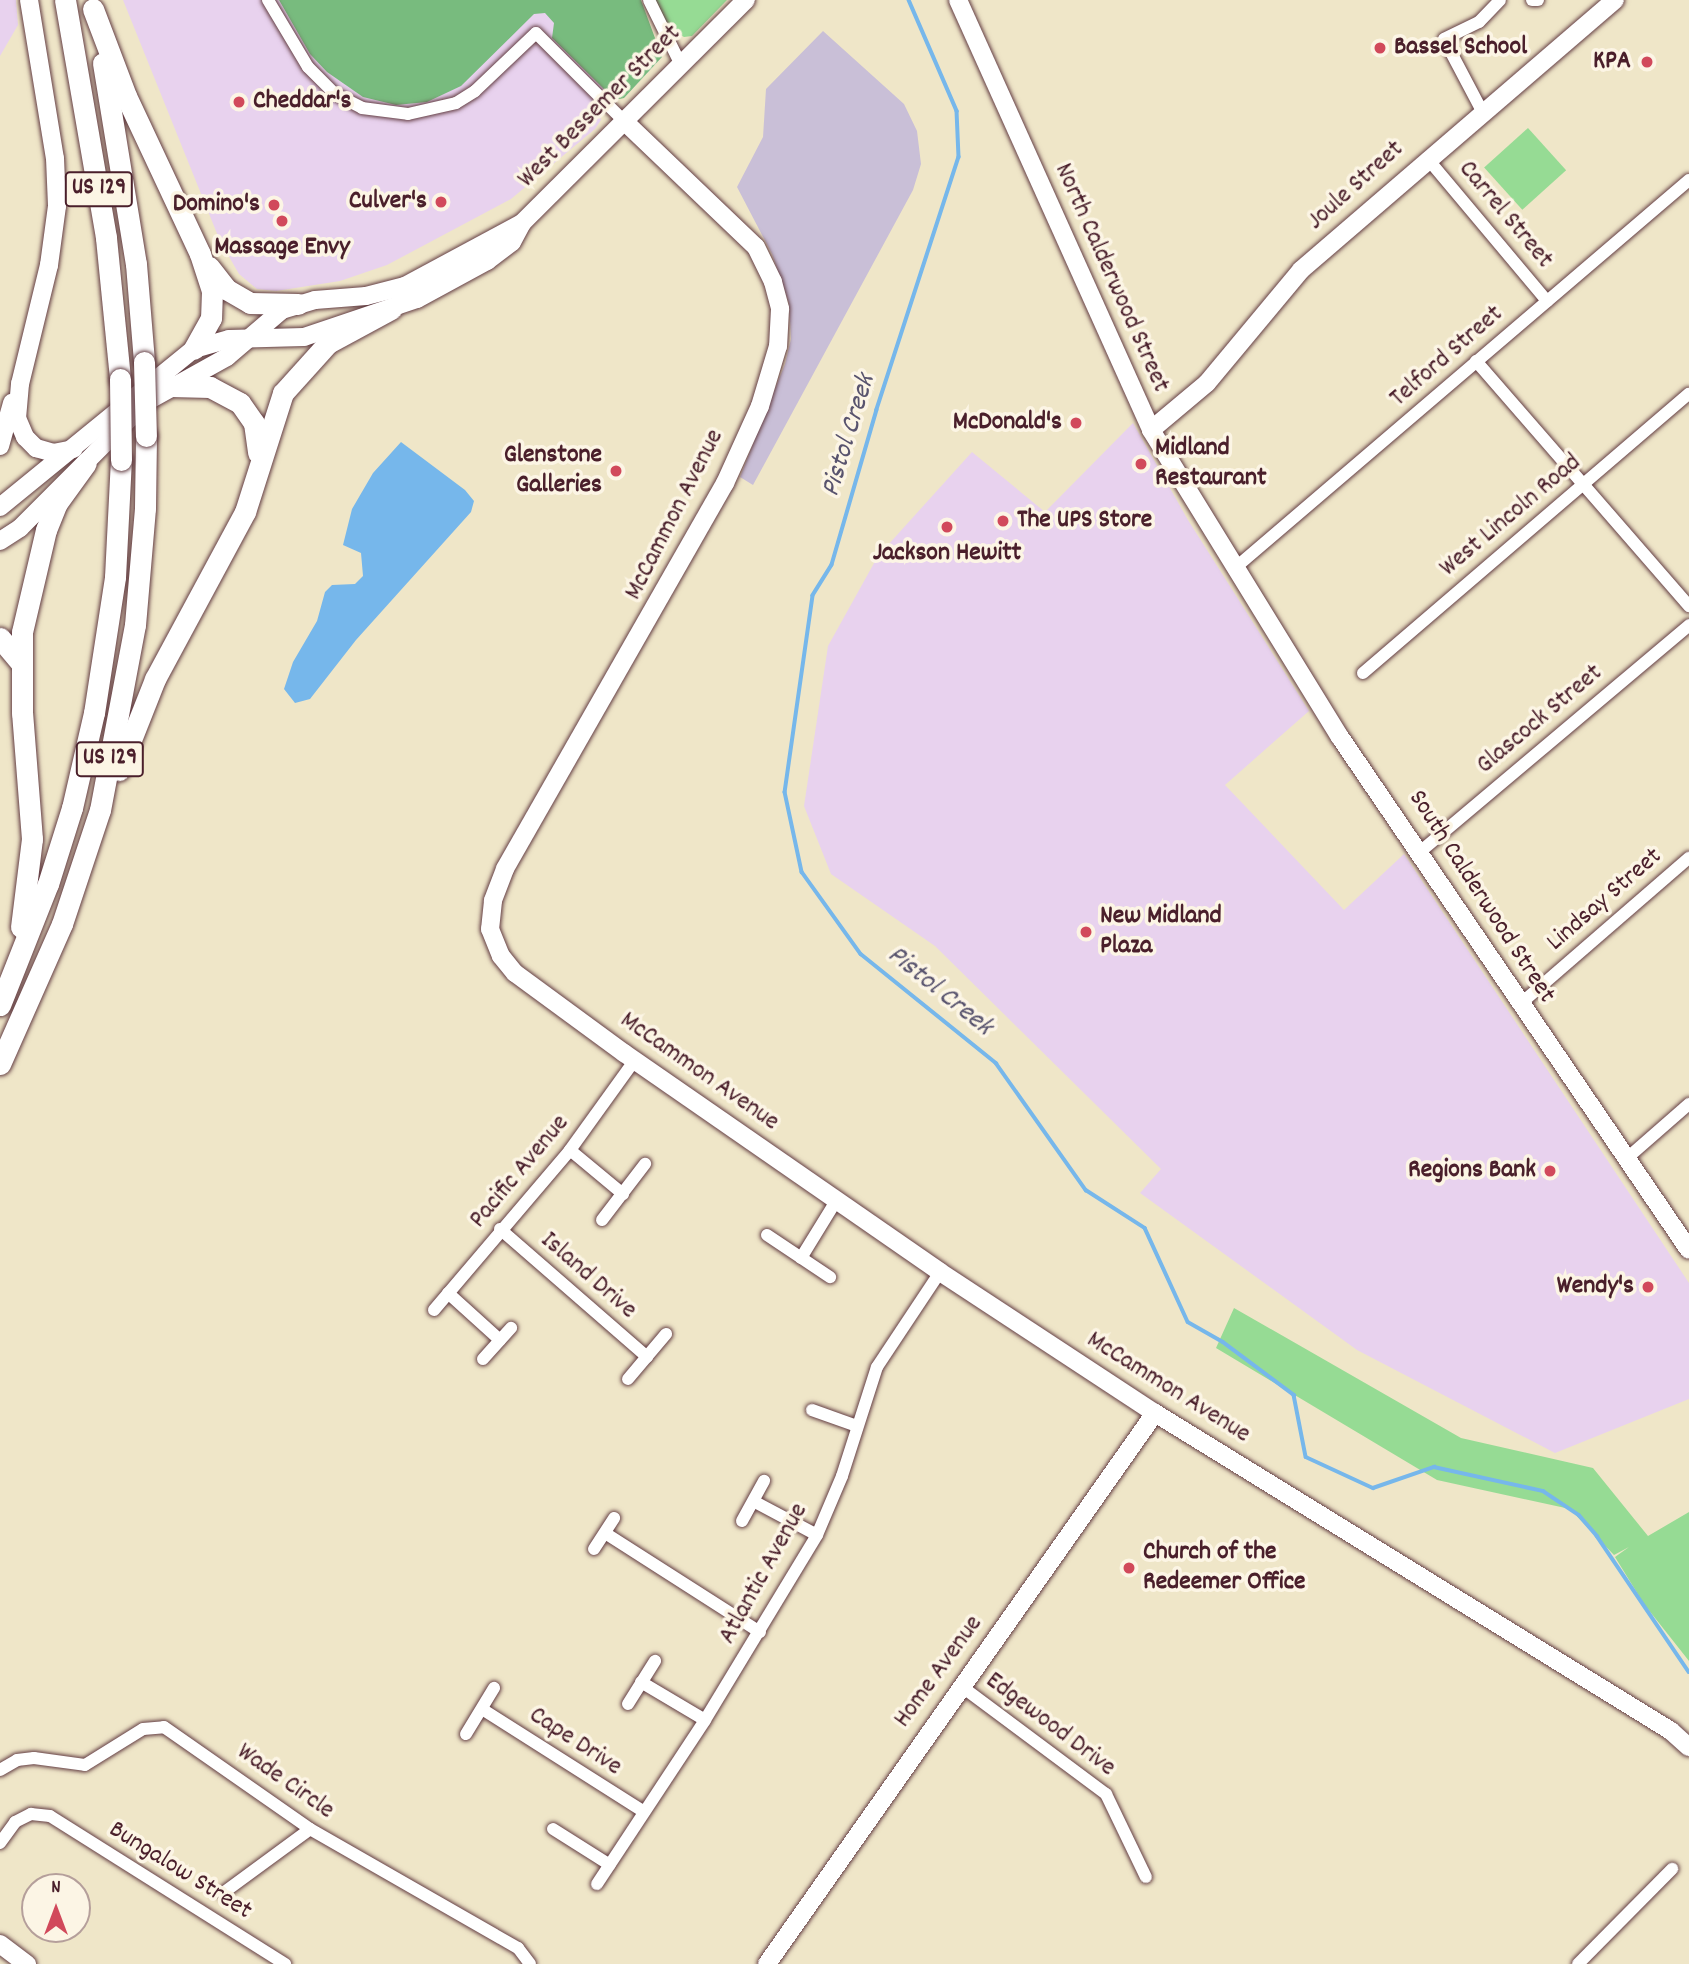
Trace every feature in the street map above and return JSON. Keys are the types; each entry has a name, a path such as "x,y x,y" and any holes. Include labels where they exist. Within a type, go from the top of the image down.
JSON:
{"highway":[{"name":"US 129","path":"0,1005 48,884 72,808 94,713 115,577 121,460 120,379 106,238 65,0"},
{"name":"US 129","path":"0,1064 53,946 100,810 135,625 145,508 144,362 127,198 93,5"},
{"path":"93,5 126,96 200,254 213,306 207,329 194,349"},
{"path":"200,254 236,297 262,305 298,304"},
{"path":"100,810 155,679 231,540 256,480 275,410 292,380 328,343 391,309"},
{"path":"170,386 210,387 240,403 257,432 256,480"},
{"path":"0,1005 22,919 32,839 21,663 25,610 37,556 57,503 82,456"},
{"path":"0,638 21,663"}],"street":[{"path":"0,446 20,384 49,265 57,206 55,158 29,0"},
{"path":"268,0 308,67 335,94 362,108 408,114 456,103 475,92 536,33 624,121"},
{"path":"649,0 680,63"},
{"name":"West Bessemer Street","path":"0,507 14,492 82,456 170,386 227,357 270,318 298,304 366,296 405,286 522,223 746,0"},
{"name":"North Calderwood Street","path":"958,0 1151,430 1235,568"},
{"path":"1482,111 1444,39 1479,22 1500,0"},
{"path":"1532,0 1538,0"},
{"name":"Joule Street","path":"1151,430 1207,383 1301,270 1427,158 1615,0"},
{"name":"McCammon Avenue","path":"624,121 756,247 774,282 780,309 774,369 725,483 581,740 524,831 493,901 490,929 501,956 515,973 635,1060 940,1272 1155,1413 1671,1731 1689,1747"},
{"name":"Carrel Street","path":"1427,158 1547,301"},
{"name":"Telford Street","path":"1235,568 1689,180"},
{"name":"West Bessemer Street","path":"0,541 20,528 82,456 194,349 246,338 303,337 391,309 468,274 512,243 522,223"},
{"path":"1476,361 1581,487 1689,606"},
{"path":"20,384 17,418 29,442 53,453 82,456"},
{"name":"West Lincoln Road","path":"1363,673 1689,394"},
{"name":"South Calderwood Street","path":"1235,568 1340,737 1421,851 1520,1004 1689,1250"},
{"name":"Glascock Street","path":"1421,851 1689,625"},
{"name":"Lindsay Street","path":"1520,1004 1689,858"},
{"name":"Pacific Avenue","path":"434,1310 500,1229 570,1150 635,1060"},
{"path":"1626,1159 1689,1104"},
{"path":"570,1150 623,1194"},
{"path":"603,1220 645,1164"},
{"path":"801,1258 836,1201"},
{"name":"Island Drive","path":"500,1229 647,1357"},
{"path":"768,1235 830,1277"},
{"name":"Atlantic Avenue","path":"597,1884 705,1720 817,1535 842,1476 857,1426 890,1344 940,1272"},
{"path":"448,1293 500,1340"},
{"path":"483,1359 511,1328"},
{"name":"Island Drive","path":"628,1379 666,1334"},
{"path":"812,1410 857,1426"},
{"name":"Home Avenue","path":"767,1964 1155,1413"},
{"path":"742,1521 755,1502 764,1481"},
{"path":"755,1502 817,1535"},
{"path":"594,1549 614,1518"},
{"path":"605,1533 760,1632"},
{"path":"628,1704 655,1661"},
{"path":"641,1682 705,1720"},
{"name":"Edgewood Drive","path":"961,1686 1106,1794 1146,1877"},
{"path":"466,1734 494,1688"},
{"name":"Cape Drive","path":"482,1709 644,1812"},
{"name":"Wade Circle","path":"0,1770 17,1760 34,1758 85,1765 143,1729 164,1727 310,1829 518,1948 530,1964"},
{"name":"Bungalow Street","path":"0,1843 15,1822 31,1814 50,1816 285,1964"},
{"path":"222,1893 310,1829"},
{"path":"553,1829 610,1865"},
{"path":"1578,1964 1672,1869"},
{"path":"0,1944 27,1964"}],"shaded area":[{"path":"0,0 16,0 18,25 0,56"},
{"path":"123,0 639,0 662,57 624,98 611,98 599,112 601,120 595,129 511,199 387,265 340,281 276,291 257,289 239,274 220,241"},
{"path":"823,31 904,104 917,131 921,164 913,190 753,485 740,477 785,364 791,339 789,303 772,254 737,187 763,137 766,89"},
{"path":"1133,423 1188,520 1309,711 1225,785 1344,910 1404,854 1689,1283 1689,1399 1555,1453 1357,1350 1140,1193 1161,1169 935,946 831,874 804,806 828,646 878,556 972,452 1045,512"}],"green space":[{"path":"279,0 641,0 662,57 624,98 615,100 552,38 554,23 545,13 534,14 461,86 427,102 396,105 363,97 327,72 310,54"},
{"path":"653,0 727,0 692,36 684,37 668,28"},
{"path":"1528,128 1566,170 1522,210 1484,167"},
{"path":"1234,1308 1461,1438 1593,1468 1648,1536 1689,1512 1689,1661 1644,1604 1615,1557 1629,1547 1614,1555 1570,1509 1437,1480 1216,1348"}],"water":[{"path":"401,442 465,490 474,501 471,512 356,640 310,699 295,703 284,689 293,662 317,621 325,592 332,585 355,584 363,576 361,553 343,545 352,509 373,473"}],"waterway":[{"name":"Pistol Creek","path":"909,0 957,111 959,157 877,410 832,565 813,596 785,792 802,872 861,954 996,1063 1086,1190 1145,1228 1188,1322 1223,1342 1294,1395 1306,1457 1373,1488 1434,1467 1543,1491 1579,1515 1597,1536 1689,1672"}],"place":[{"name":"Bassel School","path":"1380,48"},
{"name":"KPA","path":"1647,62"},
{"name":"Cheddar's","path":"239,102"},
{"name":"Culver's","path":"441,202"},
{"name":"Domino's","path":"274,205"},
{"name":"Massage Envy","path":"282,221"},
{"name":"McDonald's","path":"1076,423"},
{"name":"Midland Restaurant","path":"1141,464"},
{"name":"Glenstone Galleries","path":"616,471"},
{"name":"The UPS Store","path":"1003,521"},
{"name":"Jackson Hewitt","path":"947,527"},
{"name":"New Midland Plaza","path":"1086,932"},
{"name":"Regions Bank","path":"1550,1171"},
{"name":"Wendy's","path":"1648,1287"},
{"name":"Church of the Redeemer Office","path":"1129,1568"}]}
